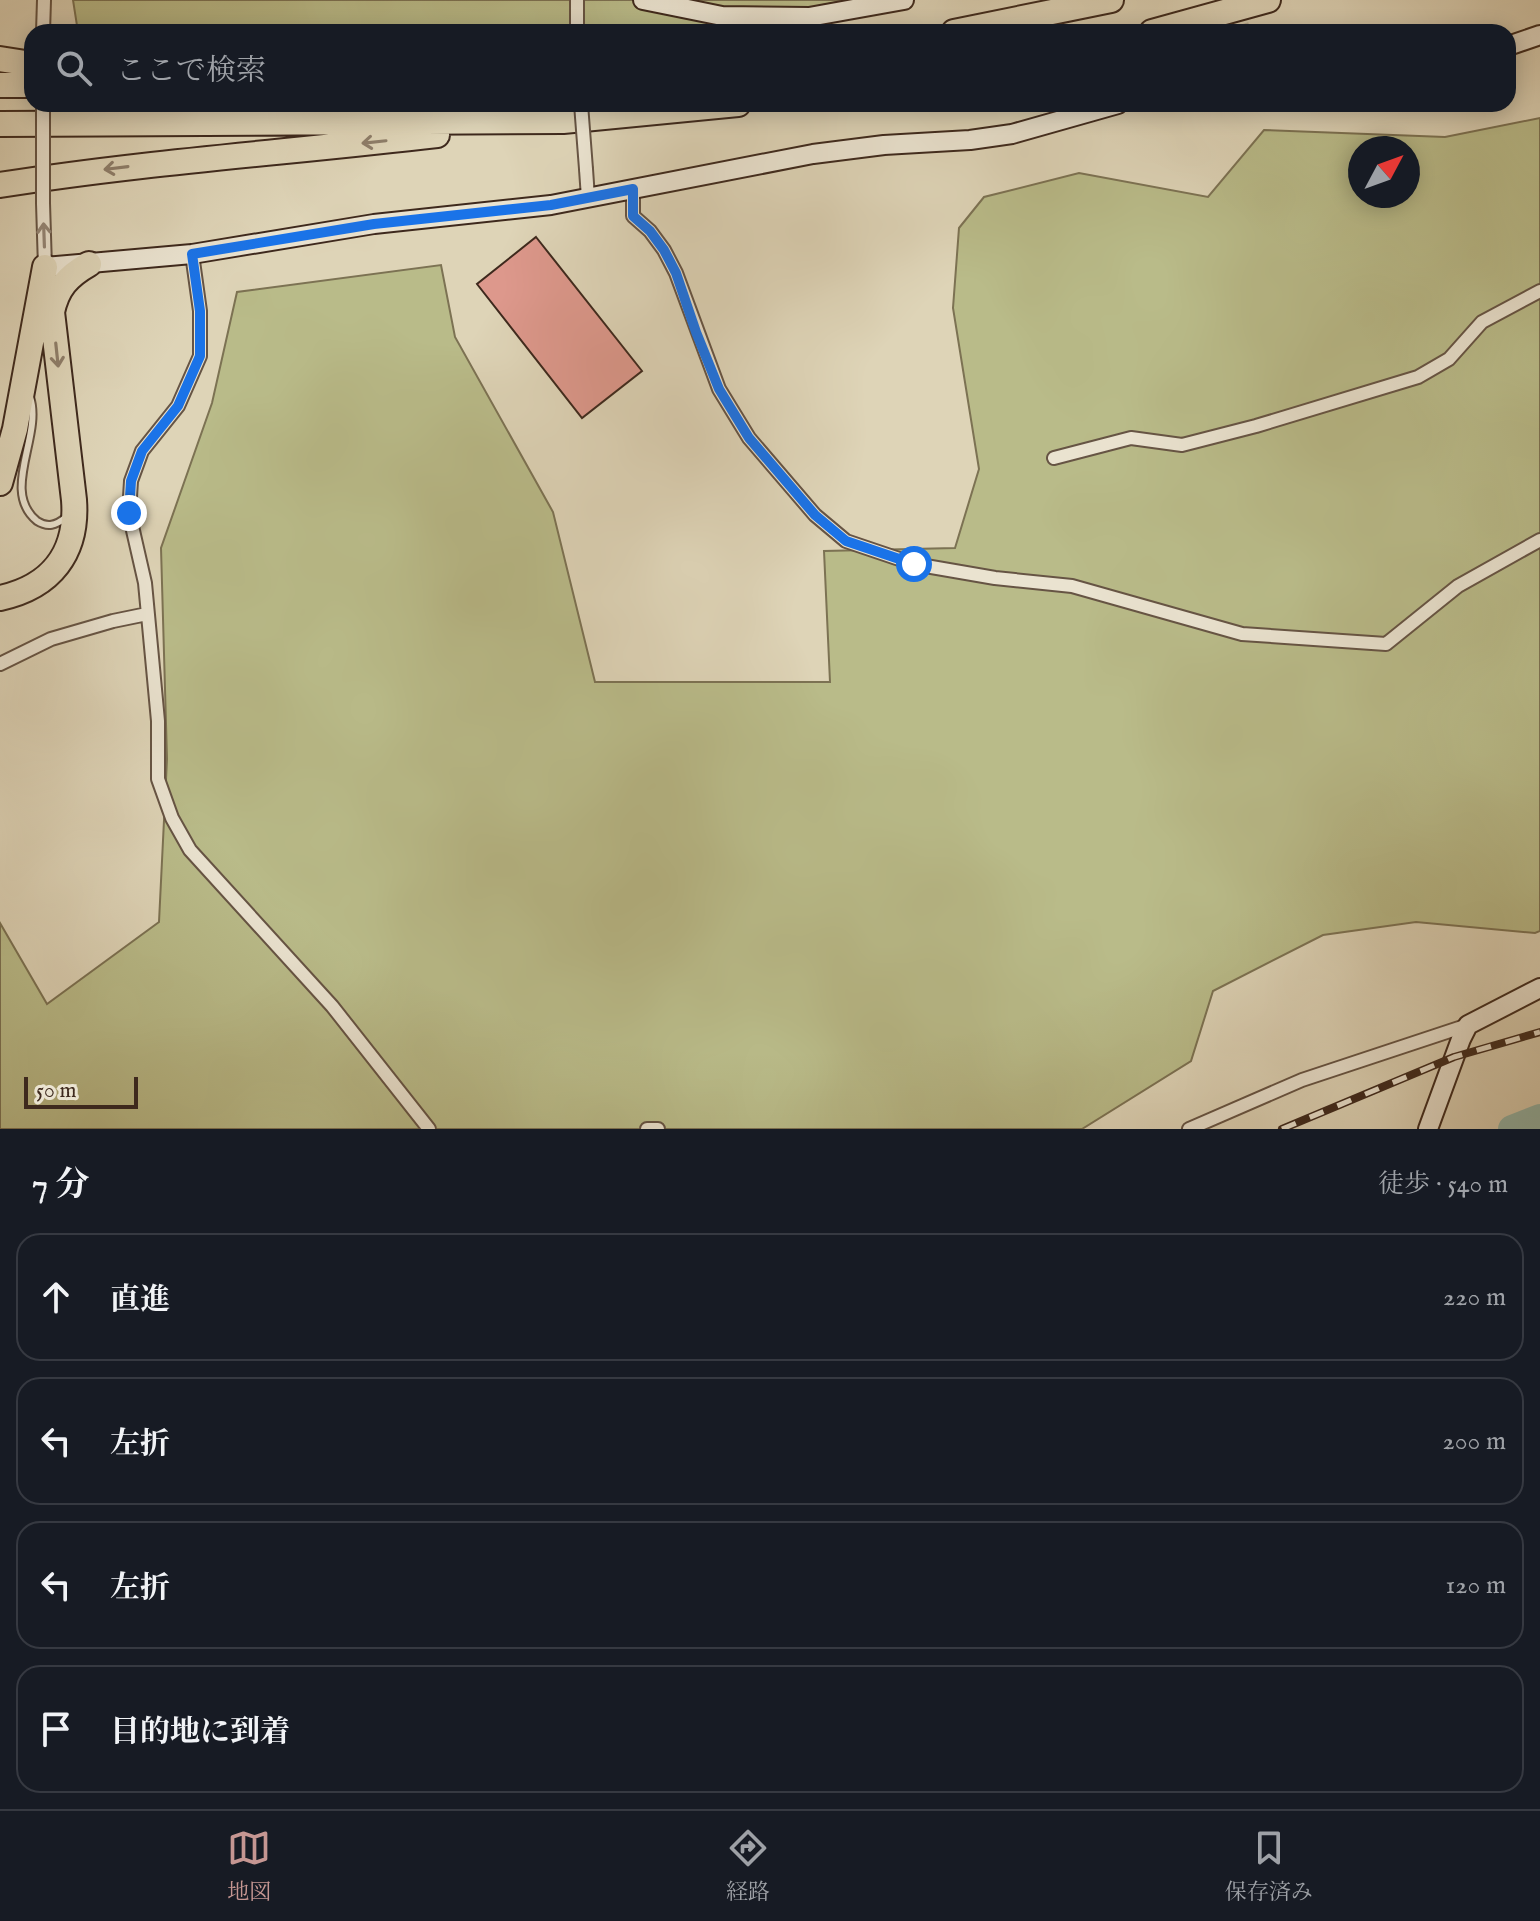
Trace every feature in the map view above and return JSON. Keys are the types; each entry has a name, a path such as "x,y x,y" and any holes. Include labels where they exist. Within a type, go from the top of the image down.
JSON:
{"highway":[{"path":"993,24 1111,0"},
{"path":"1181,24 1268,0"},
{"path":"0,59 24,63"},
{"path":"0,85 24,85"},
{"path":"0,185 216,157 656,112"},
{"path":"0,124 563,121"},
{"path":"0,598 27,590 40,582 62,559 74,530 74,500 52,312 55,299 66,280 89,264"},
{"path":"0,483 24,388 45,267"}],"street":[{"path":"43,24 44,0"},
{"path":"577,0 577,24"},
{"path":"643,0 722,16 794,17 904,0"},
{"path":"1516,43 1540,35"},
{"path":"43,112 45,267 192,254 374,224 551,205 813,154 1012,134 1090,112"},
{"path":"582,112 588,198"},
{"path":"633,189 633,216 657,241 676,273 719,389 749,438 815,515 846,541 914,564 995,578 1072,586 1242,634 1386,644 1458,586 1540,540"},
{"path":"192,254 200,311 200,356 178,406 142,451 131,481 129,513 145,583 158,721 158,779 172,818 190,850 332,1006 429,1129"},
{"path":"1054,458 1131,438 1182,445 1418,377 1449,359 1482,322 1540,291"},
{"path":"0,664 51,639 147,614"},
{"path":"1189,1129 1302,1080 1468,1025 1540,988"},
{"path":"1428,1129 1468,1025"},
{"path":"647,1129 658,1129"}],"lane":[{"path":"24,388 32,404 33,417 18,470 19,496 24,508 34,520 55,525 65,519 74,500"}],"green space":[{"path":"73,0 847,0 823,5 772,24 77,24"},
{"path":"1540,118 1540,931 1416,922 1323,935 1213,991 1191,1061 1082,1129 0,1129 0,923 47,1004 159,922 167,759 161,548 212,403 237,292 441,265 455,337 553,512 595,682 830,682 824,551 955,548 979,469 953,308 959,228 984,197 1079,173 1208,197 1264,130 1419,136 1348,136 1348,208 1420,208 1420,136 1445,137"}],"building":[{"path":"536,237 642,371 582,418 477,284"}],"waterway":[{"path":"1512,1129 1540,1118"}],"tunnel":[{"path":"1237,7 1242,24"}],"railway":[{"path":"1282,1129 1454,1057 1540,1032"}],"route":[{"path":"129,513 131,481 142,451 178,406 200,356 200,311 192,254 374,224 551,205 633,189 633,216 650,231 664,250 676,273 719,389 749,438 815,515 846,541 914,564"}]}
